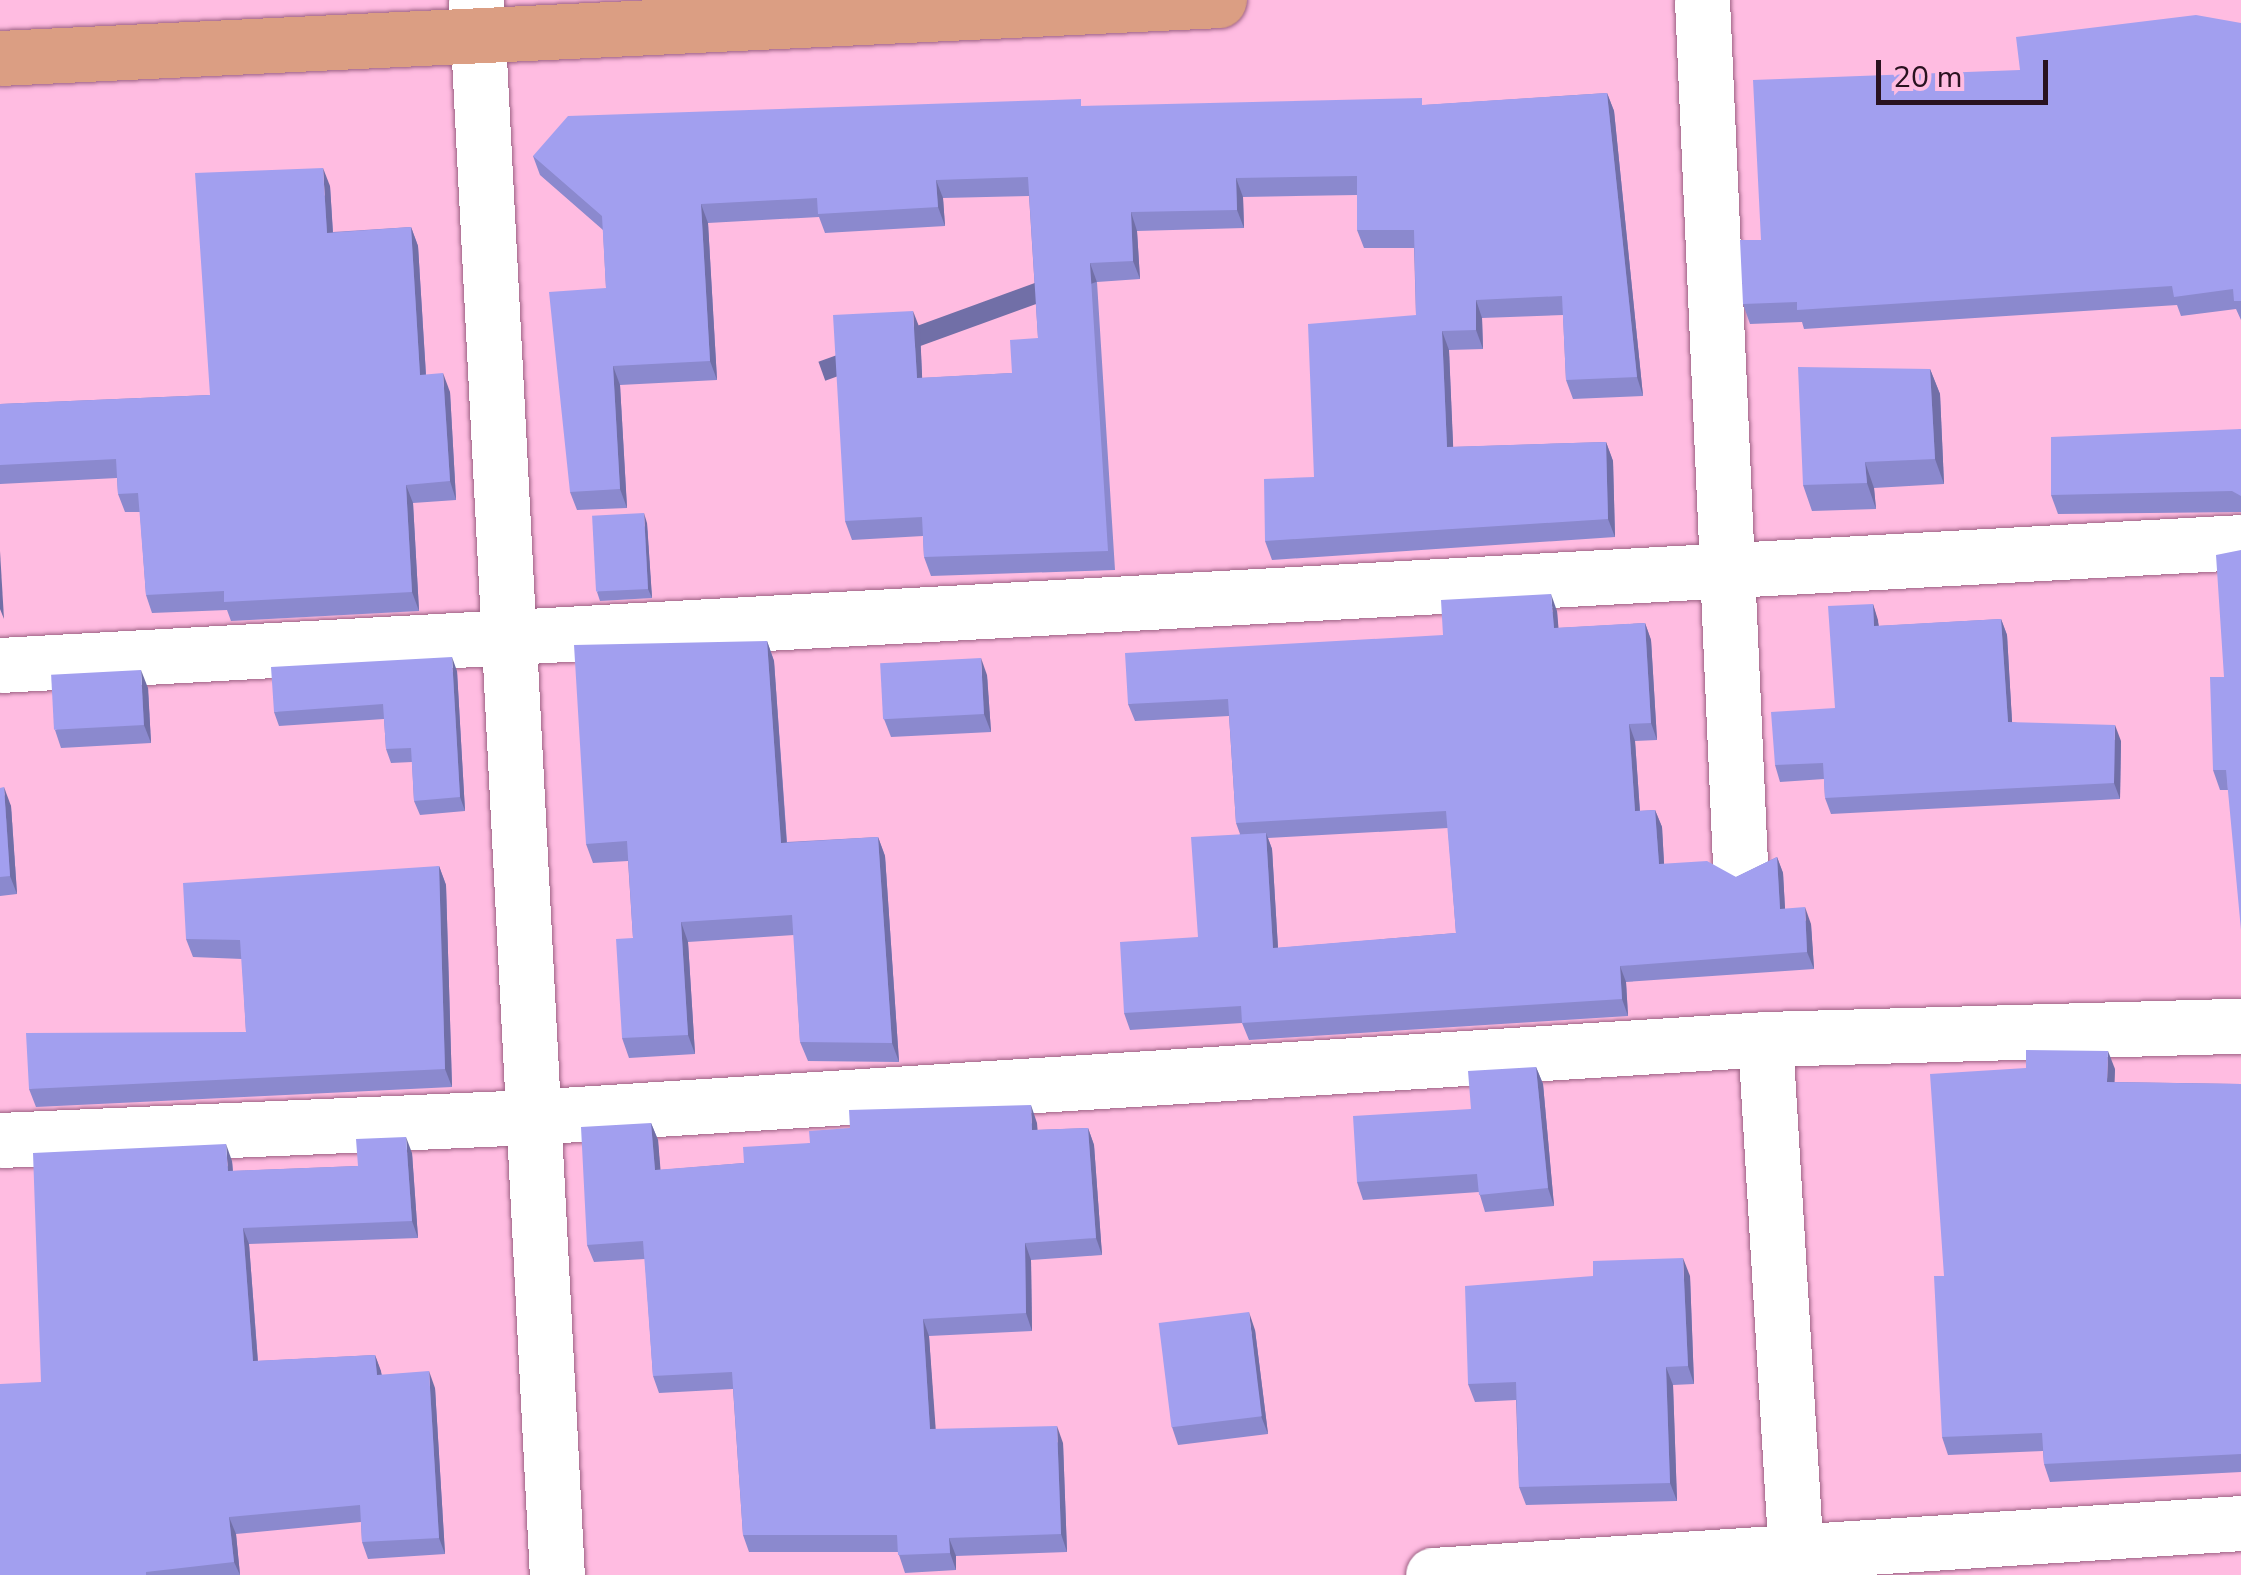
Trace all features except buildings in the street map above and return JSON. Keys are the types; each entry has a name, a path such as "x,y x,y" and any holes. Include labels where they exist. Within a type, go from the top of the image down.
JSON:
{"highway":[{"path":"0,58 478,17 1219,0"}],"street":[{"path":"1702,0 1740,863"},
{"path":"478,17 530,1117 556,1575"},
{"path":"0,664 2241,542"},
{"path":"0,1140 530,1117 1765,1039 2241,1026"},
{"path":"1765,1039 1796,1564"},
{"path":"1433,1575 1796,1564 2241,1523"}]}
